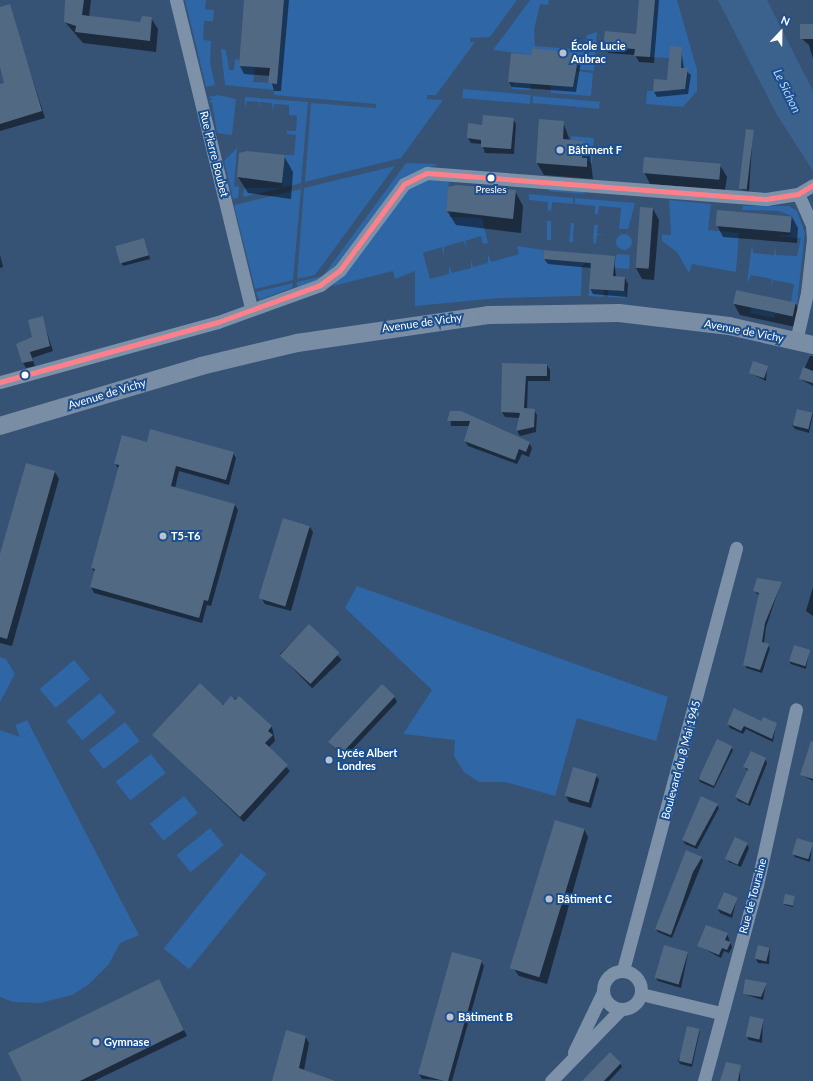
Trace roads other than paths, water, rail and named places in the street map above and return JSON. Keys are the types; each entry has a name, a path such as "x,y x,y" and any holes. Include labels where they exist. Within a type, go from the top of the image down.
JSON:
{"main road":[{"name":"Avenue de Vichy","path":"0,426 201,366 291,345 405,324 488,315 619,313 715,324 804,343"},
{"name":"Avenue de Vichy","path":"0,419 39,414"}],"street":[{"name":"Rue Pierre Boubet","path":"176,0 251,308"},
{"path":"0,382 218,322 251,308 328,281 401,187 427,173 766,199 798,194 813,185"},
{"path":"798,194 812,225 813,238 807,293 804,343"},
{"name":"Boulevard du 8 Mai 1945","path":"623,970 736,548"},
{"name":"Rue de Touraine","path":"704,1081 720,1014 757,885 796,708"},
{"path":"551,1081 621,1009 634,1005 641,994 638,979 623,970 610,974 603,992 569,1062"},
{"path":"603,992 607,1002 621,1009"},
{"path":"641,994 720,1014"}],"water":[{"name":"Le Sichon","path":"718,0 767,0 813,91 813,171 777,115"}],"place":[{"name":"École Lucie Aubrac","path":"563,53"},
{"name":"Bâtiment F","path":"560,150"},
{"name":"Presles","path":"491,178"},
{"name":"T5-T6","path":"163,536"},
{"name":"Lycée Albert Londres","path":"329,760"},
{"name":"Bâtiment C","path":"549,899"},
{"name":"Bâtiment B","path":"450,1017"},
{"name":"Gymnase","path":"96,1042"}]}
